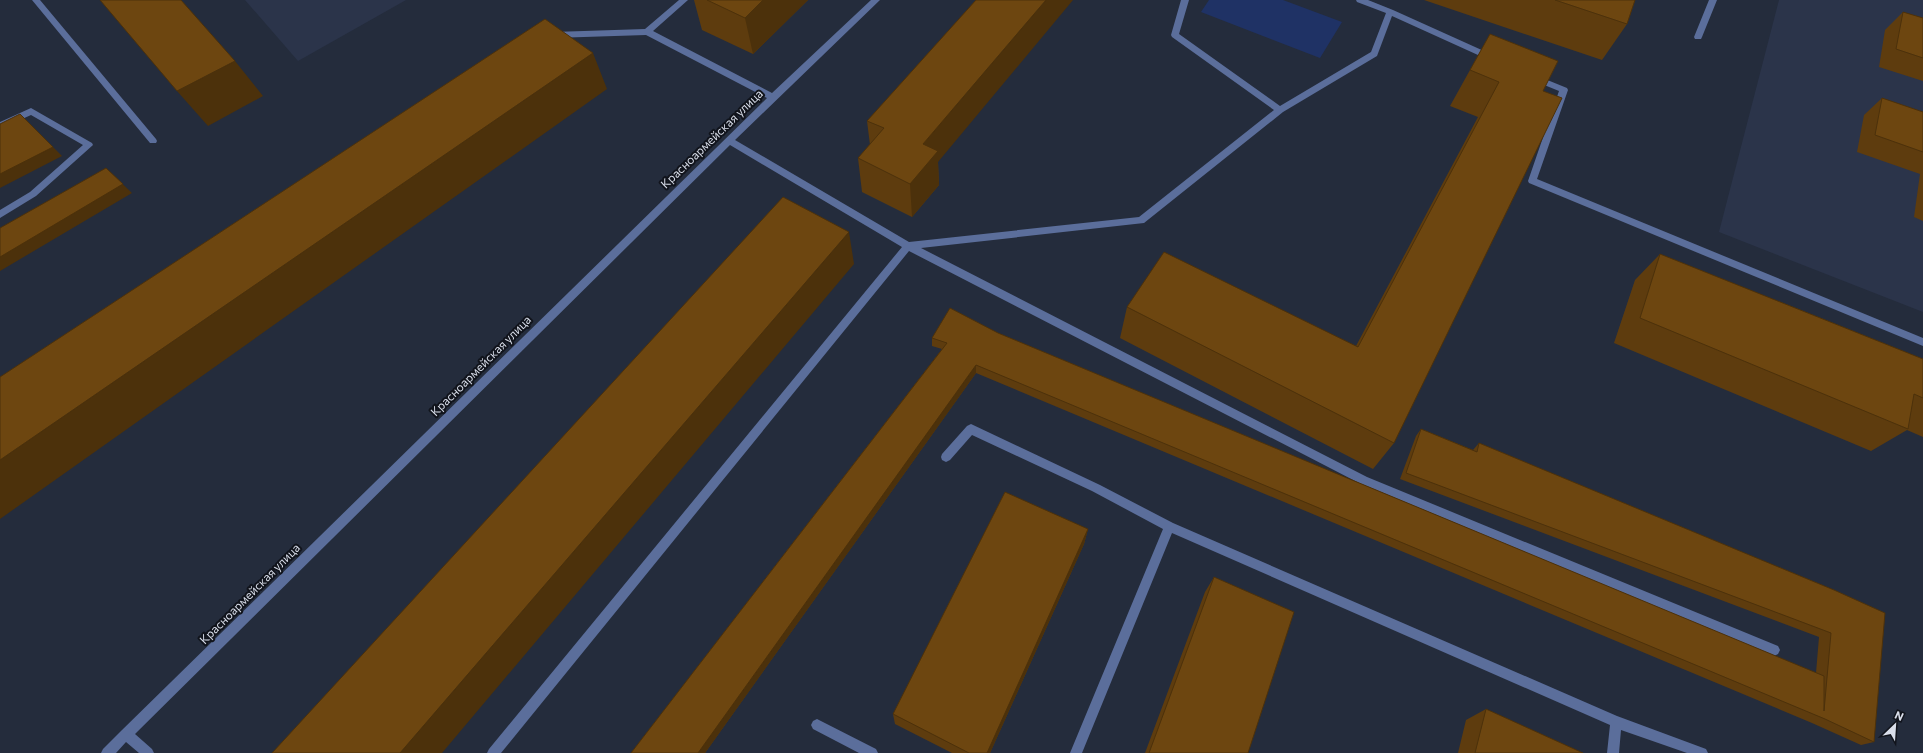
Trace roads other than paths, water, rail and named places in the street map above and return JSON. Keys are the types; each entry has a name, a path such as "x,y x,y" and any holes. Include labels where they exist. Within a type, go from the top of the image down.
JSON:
{"street":[{"path":"36,0 153,141"},
{"path":"647,32 684,0"},
{"name":"Красноармейская улица","path":"107,753 729,140 876,0"},
{"path":"1185,0 1175,35 1280,110"},
{"path":"1360,0 1498,61"},
{"path":"1698,37 1713,0"},
{"path":"493,753 908,246 1141,220 1280,110 1374,54 1390,12"},
{"path":"547,39 554,35 647,32 773,97"},
{"path":"1527,74 1564,90 1532,181 1630,220 1923,342"},
{"path":"0,126 31,111 89,146 33,194 0,214"},
{"path":"729,140 908,246 1362,480 1774,650"},
{"path":"946,457 971,429 1096,488 1169,527 1616,722 1702,753"},
{"path":"1076,753 1169,527"},
{"path":"1613,753 1616,722"},
{"path":"817,725 872,753"},
{"path":"126,734 148,753"}]}
